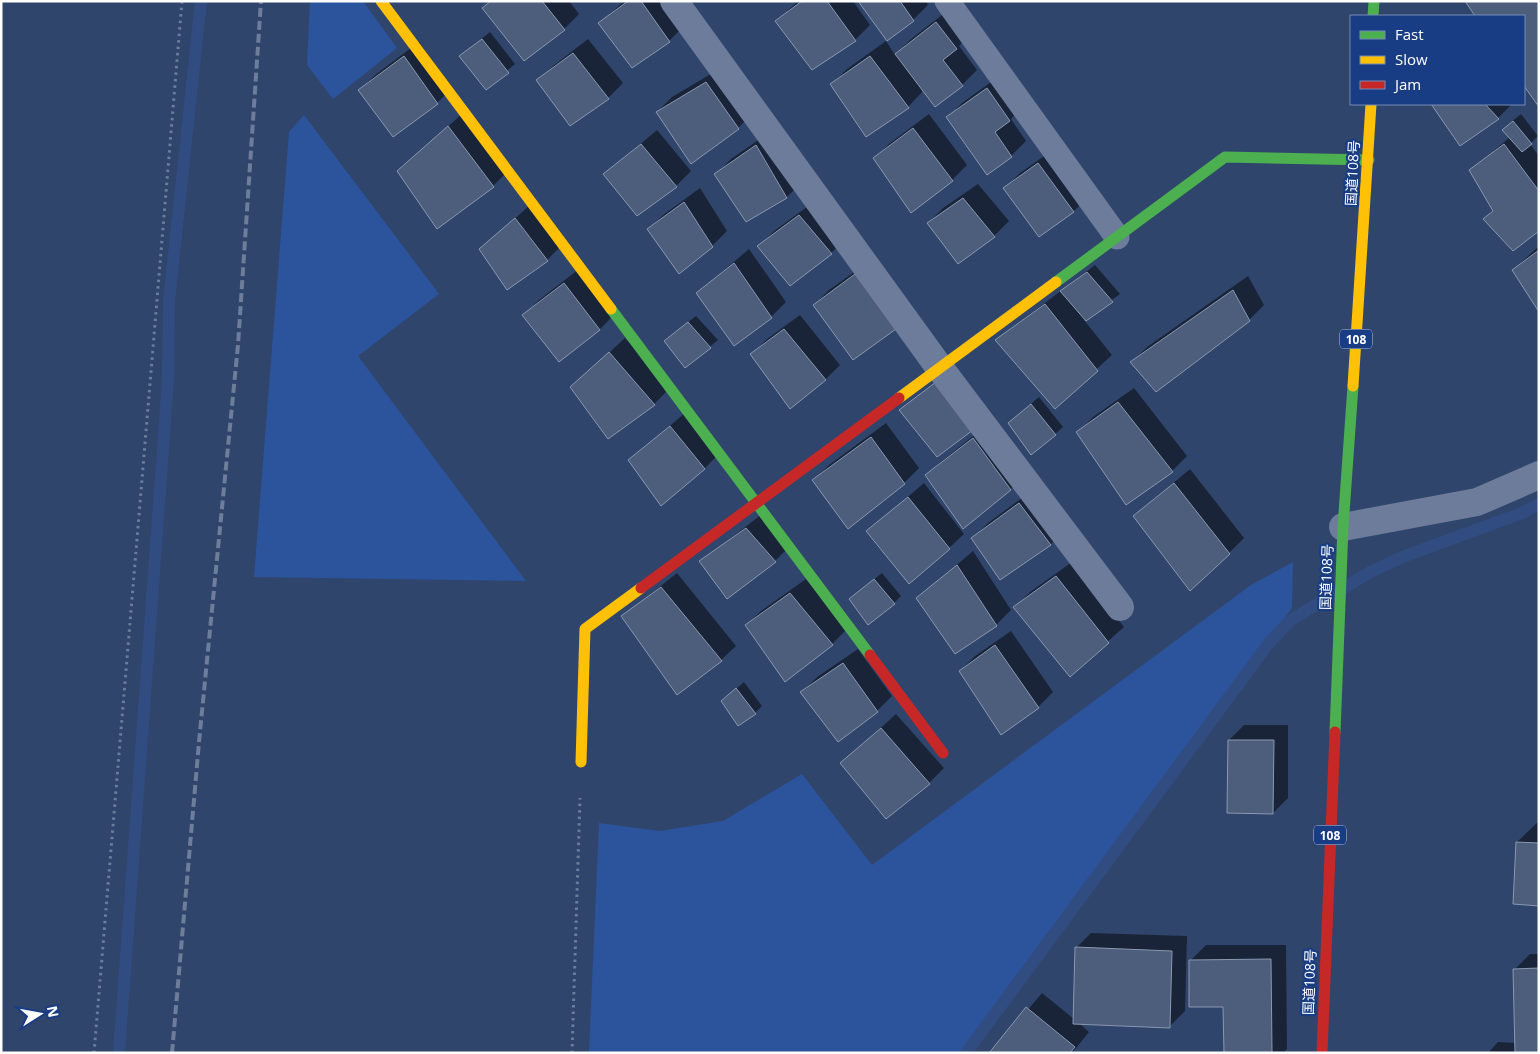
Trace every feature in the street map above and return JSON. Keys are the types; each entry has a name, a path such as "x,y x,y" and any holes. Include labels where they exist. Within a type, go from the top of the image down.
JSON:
{"main road":[{"path":"381,1 755,504 944,753"},
{"path":"1373,15 1374,1"},
{"name":"国道108号","path":"1322,1053 1340,573 1369,160 1371,105"},
{"path":"581,762 585,629 1225,158 1369,160"}],"street":[{"path":"674,1 939,367 1120,607"},
{"path":"1343,527 1477,502 1539,475"}],"lane":[{"path":"947,1 1117,237"}],"path":[{"path":"94,1053 182,1"},
{"path":"572,1053 581,762"}],"shaded area":[{"path":"310,1 363,1 397,48 333,99 307,65"},
{"path":"304,115 439,294 358,356 526,581 254,577 289,132"},
{"path":"1293,562 1292,608 960,1053 589,1053 599,823 660,831 723,821 802,774 872,865 1251,585"}],"building":[{"path":"491,1 542,1 565,30 524,61 482,8"},
{"path":"628,1 641,1 670,42 632,68 598,23"},
{"path":"802,1 827,1 856,41 812,70 775,21"},
{"path":"858,1 900,1 914,21 887,41"},
{"path":"1465,1 1539,1 1539,107 1525,87 1525,15 1474,15"},
{"path":"936,22 957,49 943,60 963,86 935,107 895,54"},
{"path":"482,39 509,73 486,90 459,56"},
{"path":"573,53 609,99 570,126 536,80"},
{"path":"404,56 438,104 393,137 358,90"},
{"path":"870,56 909,108 866,137 830,84"},
{"path":"706,82 739,129 691,164 656,112"},
{"path":"987,88 1010,121 995,132 1012,157 987,175 946,117"},
{"path":"1432,105 1486,105 1499,119 1460,146"},
{"path":"1513,121 1532,144 1522,152 1502,130"},
{"path":"448,126 494,187 437,229 397,171"},
{"path":"913,128 953,181 911,213 873,158"},
{"path":"641,144 677,187 637,216 603,174"},
{"path":"1504,144 1539,191 1539,231 1513,251 1483,219 1493,211 1469,170"},
{"path":"756,145 787,198 746,222 714,174"},
{"path":"1038,163 1074,212 1039,237 1003,188"},
{"path":"963,198 995,237 958,264 927,223"},
{"path":"684,202 713,247 679,274 647,229"},
{"path":"799,215 832,254 790,286 757,246"},
{"path":"515,218 548,261 507,290 479,249"},
{"path":"1539,250 1539,312 1512,270"},
{"path":"734,263 772,318 734,346 696,293"},
{"path":"1087,272 1113,302 1086,321 1060,291"},
{"path":"855,274 896,329 853,360 813,305"},
{"path":"564,283 600,330 559,362 522,315"},
{"path":"1233,290 1250,321 1156,392 1130,362"},
{"path":"1045,304 1098,371 1055,409 995,340"},
{"path":"688,322 711,348 685,368 664,341"},
{"path":"784,329 826,380 790,409 750,354"},
{"path":"609,352 655,405 608,439 570,387"},
{"path":"936,382 973,430 937,457 899,410"},
{"path":"1118,402 1173,472 1126,505 1076,432"},
{"path":"1031,404 1056,435 1031,455 1008,423"},
{"path":"670,426 705,469 661,506 628,460"},
{"path":"871,437 905,484 848,529 812,480"},
{"path":"973,438 1011,490 963,529 925,475"},
{"path":"1174,483 1230,554 1190,591 1133,516"},
{"path":"908,497 950,549 909,584 866,531"},
{"path":"1019,503 1051,545 1000,580 971,538"},
{"path":"746,528 776,562 727,599 699,561"},
{"path":"957,565 997,626 955,654 916,598"},
{"path":"1056,576 1109,643 1070,677 1013,607"},
{"path":"874,579 895,604 868,625 849,599"},
{"path":"661,587 722,661 677,695 621,616"},
{"path":"790,593 833,645 785,682 745,625"},
{"path":"995,645 1039,708 1001,735 959,671"},
{"path":"843,663 878,712 838,742 800,692"},
{"path":"736,688 756,714 738,726 721,701"},
{"path":"881,728 930,784 886,819 840,763"},
{"path":"1228,740 1274,740 1273,814 1227,813"},
{"path":"1516,842 1539,843 1539,906 1513,904"},
{"path":"1075,947 1172,951 1170,1028 1073,1024"},
{"path":"1271,959 1272,1053 1224,1053 1223,1007 1189,1007 1189,960"},
{"path":"1539,968 1539,1053 1515,1053 1513,969"},
{"path":"1026,1007 1075,1047 1070,1053 989,1053"}],"waterway":[{"path":"119,1053 168,380 169,301 201,1"},
{"path":"966,1053 1269,643 1291,620 1370,572 1405,556 1522,513 1539,504"}],"railway":[{"path":"172,1053 199,742 238,345 261,1"}],"traffic: fast":[{"path":"1373,15 1374,1"},
{"path":"1056,282 1225,157 1369,160"},
{"path":"611,309 870,655"},
{"path":"1335,732 1343,527 1353,386"}],"traffic: slow":[{"path":"381,1 611,309"},
{"path":"1353,386 1371,105"},
{"path":"899,398 1056,282"},
{"path":"581,762 585,629 641,588"}],"traffic: jam":[{"path":"641,588 899,398"},
{"path":"870,655 943,753"},
{"path":"1322,1053 1335,732"}]}
